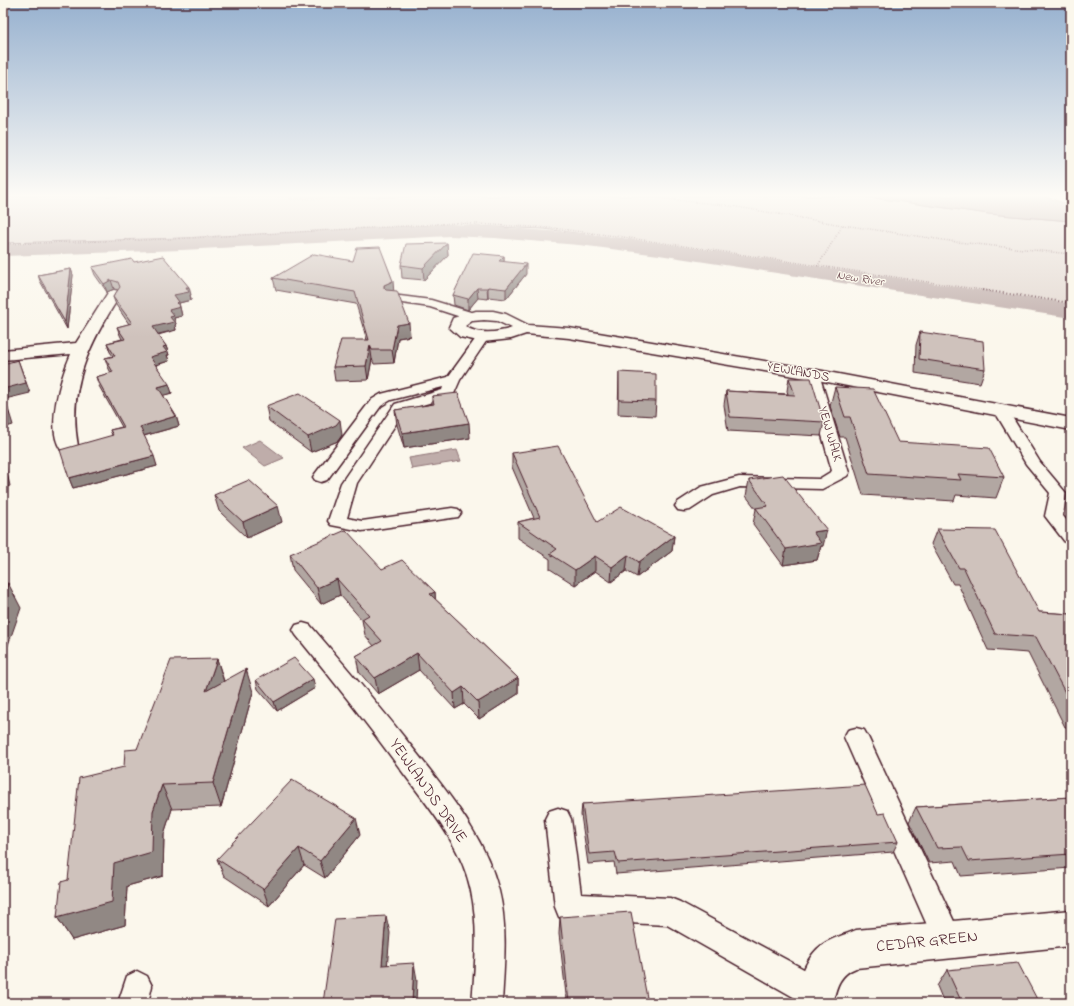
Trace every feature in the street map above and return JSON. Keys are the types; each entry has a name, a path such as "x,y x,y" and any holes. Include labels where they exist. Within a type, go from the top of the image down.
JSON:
{"street":[{"path":"68,446 64,434 64,415 71,379 82,348 114,294"},
{"name":"YEWLANDS","path":"524,329 513,321 500,316 470,316 459,321 457,327 466,334 483,337 511,334 524,329 569,333 812,374 1002,412 1071,424"},
{"path":"3,355 82,348"},
{"name":"CEDAR GREEN","path":"815,998 824,972 836,958 856,949 1071,928"}],"lane":[{"path":"392,299 431,304 470,316"},
{"path":"452,513 362,526 337,521 349,483 400,407 448,393 453,380 483,337"},
{"name":"YEW WALK","path":"684,506 707,490 739,482 822,484 841,473 812,374"},
{"path":"321,477 376,403 386,397 453,380"},
{"path":"1002,412 1034,464 1058,493 1054,516 1071,538"},
{"name":"YEWLANDS DRIVE","path":"303,630 373,713 464,837 477,866 485,891 488,913 490,954 487,1003"},
{"path":"856,737 948,940"},
{"path":"558,819 569,907 670,912 815,998"}],"path":[{"path":"3,244 38,243"},
{"path":"659,243 1071,304"},
{"path":"817,267 832,243"},
{"path":"961,243 1071,254"}],"shaded area":[{"path":"650,243 1071,243 1071,305"},
{"path":"260,440 284,458 265,466 242,448"},
{"path":"457,450 461,461 412,469 409,458"}],"building":[{"path":"447,243 423,268 401,265 406,244"},
{"path":"380,247 393,281 384,285 384,288 386,290 397,291 409,323 397,325 392,350 372,350 370,345 366,366 333,367 341,340 369,340 355,292 273,278 314,254 353,261 357,248"},
{"path":"473,253 504,256 499,261 526,264 506,289 488,287 477,288 468,299 453,295"},
{"path":"163,256 189,287 186,287 189,292 174,295 179,302 176,303 180,307 169,310 174,316 170,317 174,322 153,327 166,346 163,347 167,352 150,357 169,384 158,387 176,416 140,427 154,456 69,478 60,450 113,435 110,430 124,427 96,377 113,372 105,358 115,356 107,343 125,339 117,327 132,323 113,297 120,287 118,282 111,280 104,284 92,267 132,259 134,262"},
{"path":"71,269 65,322 38,275"},
{"path":"920,332 983,341 985,369 919,359"},
{"path":"18,360 26,383 3,389 3,364"},
{"path":"619,372 656,374 656,401 619,400"},
{"path":"789,378 811,378 824,422 730,417 726,391 795,395"},
{"path":"835,387 873,389 898,442 989,448 1004,477 958,474 961,480 869,474 850,417 845,417"},
{"path":"300,393 340,420 336,425 308,437 266,406"},
{"path":"458,393 469,423 402,433 395,410 434,404 432,396"},
{"path":"3,395 9,415 3,417"},
{"path":"558,446 597,522 621,507 674,536 639,562 628,555 612,567 595,556 575,570 550,554 557,549 518,522 540,517 512,453"},
{"path":"3,465 5,476 3,476"},
{"path":"783,475 827,530 813,532 821,543 786,549 756,508 768,506 749,480"},
{"path":"249,480 278,506 243,522 214,495"},
{"path":"937,529 995,530 1039,612 1071,614 1071,704 1036,637 995,634 964,568 959,568"},
{"path":"346,530 382,569 402,560 435,592 430,594 518,678 478,702 463,687 454,693 417,653 375,678 356,656 382,641 362,619 369,615 337,579 317,588 290,554"},
{"path":"8,583 3,598 3,584"},
{"path":"294,658 313,679 274,702 256,680"},
{"path":"217,659 206,691 246,669 213,783 162,785 153,811 152,852 114,863 112,902 57,917 61,882 68,880 79,778 124,767 125,750 137,749 171,660"},
{"path":"292,780 356,818 320,861 299,848 263,889 217,859"},
{"path":"865,785 878,814 885,813 898,842 618,863 615,852 589,854 582,804"},
{"path":"1071,797 1071,854 969,861 962,847 937,848 916,807"},
{"path":"631,912 648,1003 569,1003 560,917"},
{"path":"386,916 382,965 414,963 412,1003 323,1003 335,919"},
{"path":"1018,963 1039,1003 962,1003 947,970"}],"waterway":[{"name":"New River","path":"3,250 202,243"},
{"name":"New River","path":"611,243 1071,311"}]}
